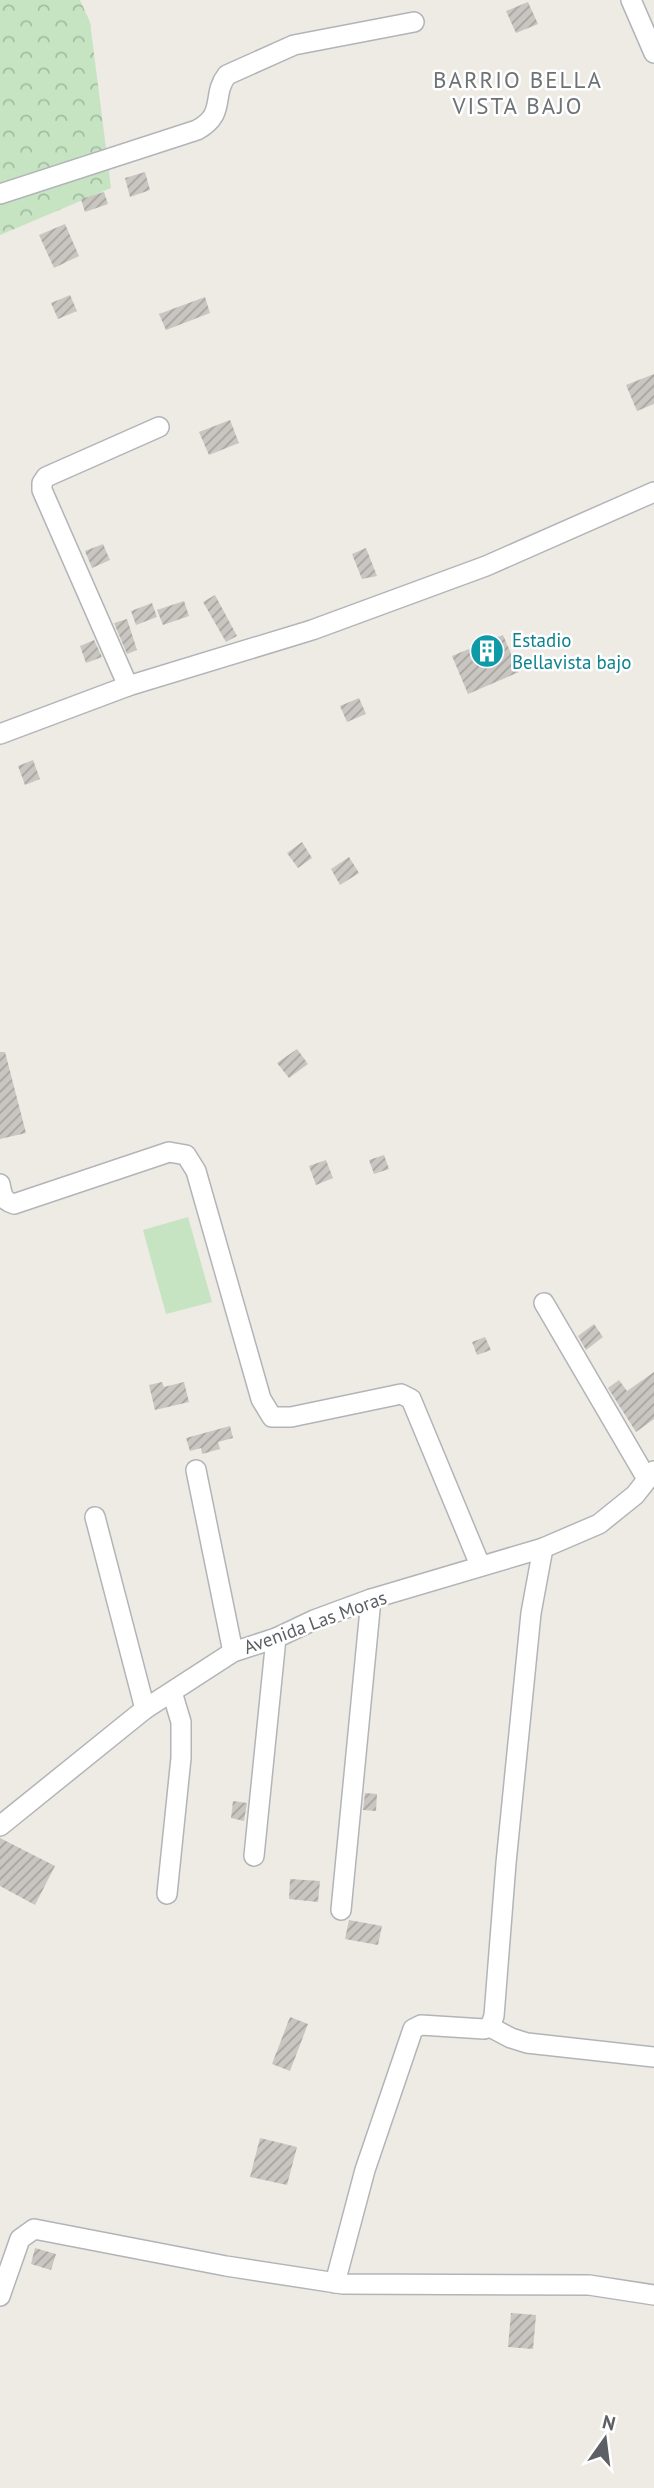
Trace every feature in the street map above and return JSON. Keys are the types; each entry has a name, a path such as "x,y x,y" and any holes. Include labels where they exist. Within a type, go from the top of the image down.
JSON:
{"street":[{"path":"631,0 654,53"},
{"path":"0,194 198,130 215,116 222,82 227,75 294,45 414,22"},
{"path":"128,686 42,490 42,483 46,477 159,427"},
{"path":"0,734 128,686 312,630 461,575 654,492"},
{"path":"0,1184 7,1202 14,1204 169,1152 186,1155 196,1171 261,1399 272,1417 291,1417 401,1394 411,1399 480,1565"},
{"path":"544,1303 648,1487"},
{"path":"196,1470 233,1652"},
{"name":"Avenida Las Moras","path":"0,1826 145,1709 233,1652 371,1600 543,1548 600,1524 648,1487"},
{"path":"95,1517 145,1709"},
{"path":"490,2027 494,2016 531,1613 543,1548"},
{"path":"341,1910 371,1600"},
{"path":"254,1856 276,1638"},
{"path":"167,1894 181,1758 181,1722 172,1692"},
{"path":"335,2283 365,2171 413,2029 421,2025 484,2029 490,2027 527,2043 654,2057"},
{"path":"0,2296 20,2239 34,2229 226,2266 335,2283 589,2285 654,2295"}],"green space":[{"path":"0,0 80,0 90,22 111,188 0,235"},
{"path":"188,1217 212,1302 166,1314 143,1230"}],"building":[{"path":"528,2 538,24 516,33 506,11"},
{"path":"145,172 150,190 130,197 125,178"},
{"path":"104,192 108,204 85,212 81,199"},
{"path":"65,224 79,256 54,268 39,235"},
{"path":"70,295 77,311 58,319 51,303"},
{"path":"205,297 210,313 166,330 159,314"},
{"path":"654,374 654,404 637,411 626,385"},
{"path":"230,420 239,443 209,455 199,432"},
{"path":"103,544 110,560 92,568 85,551"},
{"path":"366,548 377,576 362,579 352,554"},
{"path":"215,595 237,636 226,642 203,602"},
{"path":"184,601 189,616 163,625 157,610"},
{"path":"152,603 157,617 136,625 131,611"},
{"path":"127,619 137,650 127,654 114,623"},
{"name":"Estadio Bellavista bajo","path":"503,635 519,672 468,694 452,656"},
{"path":"94,640 102,657 86,663 80,646"},
{"path":"359,698 366,714 347,722 340,706"},
{"path":"33,760 40,779 25,785 18,766"},
{"path":"302,842 312,858 298,868 287,853"},
{"path":"349,857 359,873 340,885 331,869"},
{"path":"297,1049 308,1064 289,1078 277,1063"},
{"path":"0,1052 5,1052 26,1133 0,1139"},
{"path":"384,1155 389,1169 374,1174 369,1160"},
{"path":"326,1160 333,1178 316,1185 309,1166"},
{"path":"594,1324 603,1337 586,1350 578,1336"},
{"path":"485,1337 491,1350 477,1355 472,1342"},
{"path":"654,1372 654,1419 636,1432 608,1388 619,1380 627,1391"},
{"path":"162,1382 164,1387 184,1382 189,1402 155,1410 149,1385"},
{"path":"230,1426 233,1438 218,1442 220,1449 202,1454 201,1448 190,1451 186,1438"},
{"path":"365,1793 377,1794 376,1811 363,1810"},
{"path":"233,1801 247,1803 244,1821 231,1818"},
{"path":"0,1838 55,1866 35,1905 0,1886"},
{"path":"290,1879 320,1881 318,1902 289,1899"},
{"path":"349,1920 382,1926 378,1945 345,1939"},
{"path":"290,2017 308,2024 290,2071 272,2064"},
{"path":"260,2138 297,2147 287,2185 250,2177"},
{"path":"35,2248 56,2254 51,2270 31,2264"},
{"path":"511,2313 536,2315 533,2349 508,2347"}],"place":[{"name":"Estadio Bellavista bajo","path":"487,651"}],"district":[{"name":"BARRIO BELLA VISTA BAJO","path":"518,92"}]}
